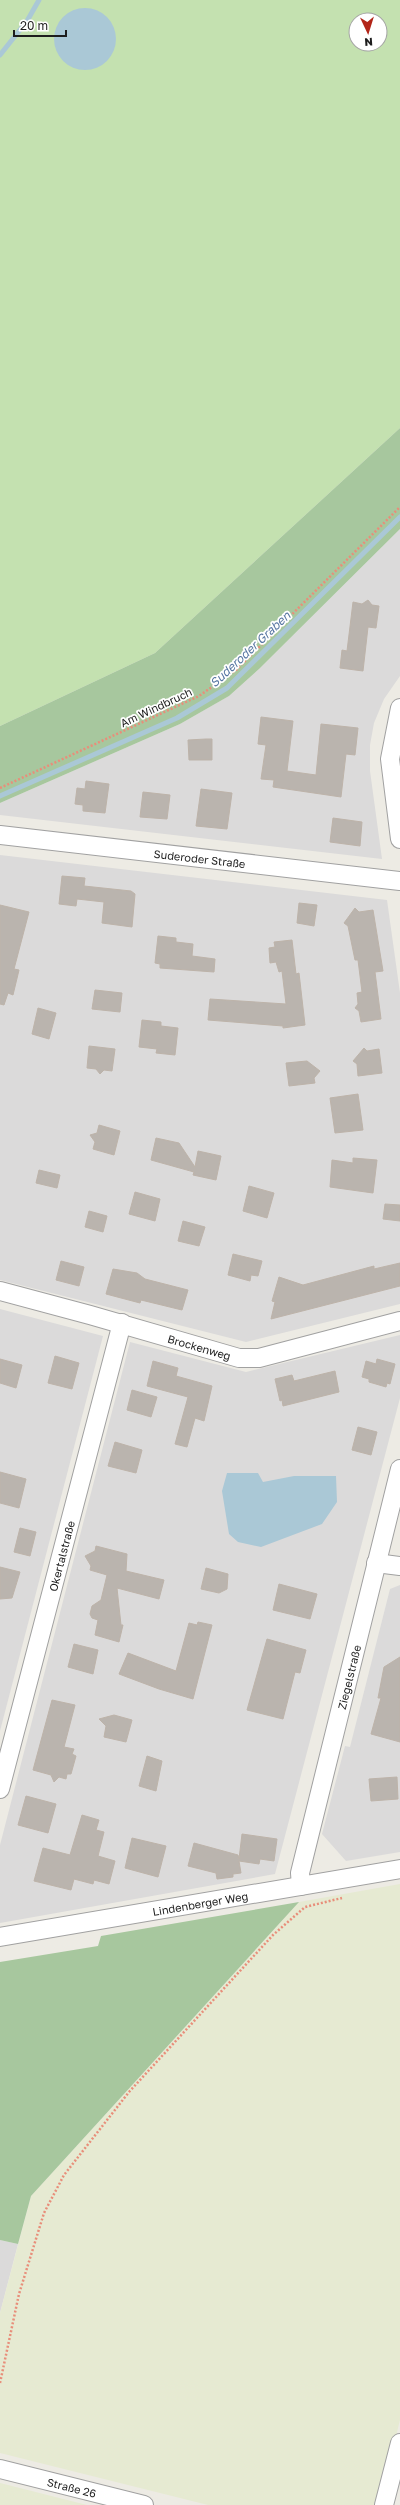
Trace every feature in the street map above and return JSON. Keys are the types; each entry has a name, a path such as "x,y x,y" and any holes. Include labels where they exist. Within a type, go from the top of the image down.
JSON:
{"street":[{"path":"400,708 390,759 400,839"},
{"name":"Suderoder Straße","path":"0,835 400,881"},
{"name":"Brockenweg","path":"0,1291 122,1323 239,1358 259,1358 400,1321"},
{"name":"Okertalstraße","path":"0,1789 122,1323"},
{"name":"Ziegelstraße","path":"301,1886 301,1867 400,1469"},
{"path":"376,1563 400,1566"},
{"name":"Lindenberger Weg","path":"0,1937 400,1869"},
{"path":"384,2505 400,2443"},
{"name":"Straße 26","path":"0,2469 144,2505"}],"path":[{"name":"Am Windbruch","path":"0,788 199,696 236,670 400,507"},
{"path":"0,2383 19,2294 44,2213 64,2175 129,2092 274,1935 306,1907 349,1897"}],"shaded area":[{"path":"400,529 400,676 384,699 374,723 370,745 370,771 382,859 0,815 0,803 180,724 229,696 259,669"},
{"path":"0,855 387,900 400,993 400,1304 246,1342 0,1280"},
{"path":"0,1309 103,1336 0,1731"},
{"path":"400,1335 400,1398 275,1874 0,1923 0,1845 130,1342 246,1372"},
{"path":"400,1585 400,1852 346,1861 322,1834 345,1746 350,1747 390,1589"},
{"path":"0,2240 18,2244 0,2313"}],"green space":[{"path":"0,0 400,0 400,428 155,653 0,726"},
{"path":"400,428 400,529 259,669 229,696 180,724 0,803 0,726 155,653"},
{"path":"400,1884 400,2420 379,2505 208,2505 0,2453 0,2313 31,2196 299,1902"},
{"path":"299,1902 31,2196 18,2244 0,2240 0,1962 98,1946 101,1936"},
{"path":"0,2483 87,2505 0,2505"}],"water":[{"path":"79,8 91,8 107,17 114,27 116,39 114,51 107,61 91,70 79,70 68,65 59,56 54,45 54,33 59,22 68,13"},
{"path":"227,1473 258,1473 263,1482 294,1476 336,1476 337,1502 322,1524 261,1547 238,1542 229,1534 222,1491"}],"building":[{"path":"368,600 372,605 379,606 376,628 368,627 363,671 340,668 342,650 347,651 353,602 362,604"},
{"path":"261,717 293,721 287,771 316,775 321,724 358,728 355,755 346,754 341,797 273,787 274,780 261,779 266,745 258,744"},
{"path":"212,739 212,760 189,760 188,740"},
{"path":"86,781 109,784 105,813 83,811 83,805 75,804 77,788 85,789"},
{"path":"201,789 232,793 227,829 196,826"},
{"path":"143,792 170,795 167,819 140,817"},
{"path":"333,818 362,822 360,846 330,842"},
{"path":"62,876 85,878 84,886 131,891 135,894 132,927 102,923 104,902 77,899 76,906 59,904"},
{"path":"299,903 317,905 314,926 297,923"},
{"path":"0,905 29,912 14,969 19,970 13,995 8,993 4,1005 0,1004"},
{"path":"355,908 359,912 373,910 383,971 375,972 381,1019 361,1022 359,1011 355,1008 358,1004 357,993 362,992 358,960 355,960 348,926 344,923"},
{"path":"158,936 176,938 176,942 193,944 192,956 215,959 214,972 160,968 160,964 155,963"},
{"path":"292,940 296,974 299,973 305,1025 283,1028 283,1026 208,1020 210,999 286,1004 282,971 279,972 276,962 270,963 269,948 275,947 274,942"},
{"path":"95,990 122,993 120,1012 92,1009"},
{"path":"38,1008 56,1013 49,1039 32,1034"},
{"path":"142,1020 161,1022 161,1026 178,1028 175,1055 156,1053 157,1049 139,1047"},
{"path":"89,1046 115,1049 112,1071 104,1070 100,1074 96,1069 87,1068"},
{"path":"364,1048 367,1051 379,1049 382,1073 358,1076 357,1064 353,1061"},
{"path":"307,1061 320,1071 314,1078 315,1083 289,1086 286,1063"},
{"path":"358,1094 363,1130 335,1133 330,1098"},
{"path":"99,1125 120,1131 114,1155 93,1149 95,1142 90,1135 97,1133"},
{"path":"156,1138 179,1143 195,1167 198,1151 221,1156 216,1180 193,1175 194,1172 151,1160"},
{"path":"353,1158 377,1160 373,1193 330,1187 332,1160 353,1163"},
{"path":"39,1170 60,1175 57,1188 36,1183"},
{"path":"249,1186 274,1193 267,1218 243,1211"},
{"path":"135,1192 160,1199 155,1221 129,1214"},
{"path":"385,1204 400,1205 400,1221 383,1219"},
{"path":"89,1211 107,1216 103,1232 85,1227"},
{"path":"183,1221 205,1227 199,1246 178,1241"},
{"path":"233,1254 262,1261 258,1276 251,1275 250,1281 228,1275"},
{"path":"61,1261 84,1267 79,1286 56,1280"},
{"path":"400,1263 400,1286 271,1319 275,1302 272,1301 279,1277 303,1285 374,1266 374,1269"},
{"path":"113,1269 137,1273 145,1279 188,1290 182,1310 141,1300 140,1303 106,1294"},
{"path":"55,1356 79,1363 72,1389 48,1383"},
{"path":"0,1359 22,1365 16,1388 0,1383"},
{"path":"377,1359 395,1364 390,1384 387,1383 386,1387 369,1382 369,1379 362,1377 366,1361 376,1364"},
{"path":"153,1361 178,1368 176,1376 212,1386 204,1421 195,1418 187,1447 175,1444 188,1397 147,1386"},
{"path":"335,1371 339,1392 283,1406 282,1400 280,1401 275,1379 292,1375 294,1381"},
{"path":"132,1390 157,1397 151,1417 127,1410"},
{"path":"358,1427 377,1432 371,1455 352,1450"},
{"path":"115,1442 142,1450 136,1473 108,1466"},
{"path":"0,1472 26,1479 19,1508 0,1503"},
{"path":"20,1528 36,1532 30,1556 14,1552"},
{"path":"96,1546 127,1554 126,1571 164,1580 159,1599 117,1588 121,1625 123,1625 119,1642 95,1635 98,1620 92,1618 90,1614 92,1606 101,1600 107,1575 90,1570 91,1566 85,1556 95,1551"},
{"path":"0,1567 20,1572 12,1598 0,1599"},
{"path":"206,1568 228,1574 227,1589 219,1593 201,1589"},
{"path":"279,1584 317,1594 310,1619 273,1610"},
{"path":"198,1622 212,1625 193,1699 159,1689 119,1674 128,1653 176,1671 189,1623 197,1625"},
{"path":"267,1639 306,1650 300,1673 295,1672 283,1719 247,1710"},
{"path":"74,1644 98,1650 93,1674 68,1667"},
{"path":"400,1657 400,1742 371,1734 381,1698 378,1698 384,1667"},
{"path":"52,1700 75,1705 64,1747 74,1749 72,1754 76,1756 71,1774 67,1774 66,1779 59,1777 54,1782 51,1775 33,1770"},
{"path":"114,1715 132,1720 126,1742 104,1737 106,1726 99,1719"},
{"path":"147,1756 162,1761 156,1791 139,1786"},
{"path":"397,1777 398,1799 371,1801 369,1779"},
{"path":"26,1796 56,1804 48,1833 18,1825"},
{"path":"82,1815 99,1820 96,1830 104,1832 98,1856 115,1861 109,1884 94,1880 93,1884 74,1879 71,1890 34,1881 43,1848 70,1855"},
{"path":"242,1834 277,1839 274,1861 260,1859 259,1864 239,1861 241,1873 233,1874 233,1877 217,1879 216,1873 188,1866 194,1843 238,1855 239,1859"},
{"path":"132,1838 166,1846 158,1877 125,1868"}],"waterway":[{"path":"0,55 27,21 39,0"},
{"name":"Suderoder Graben","path":"0,796 177,718 227,688 400,517"}]}
